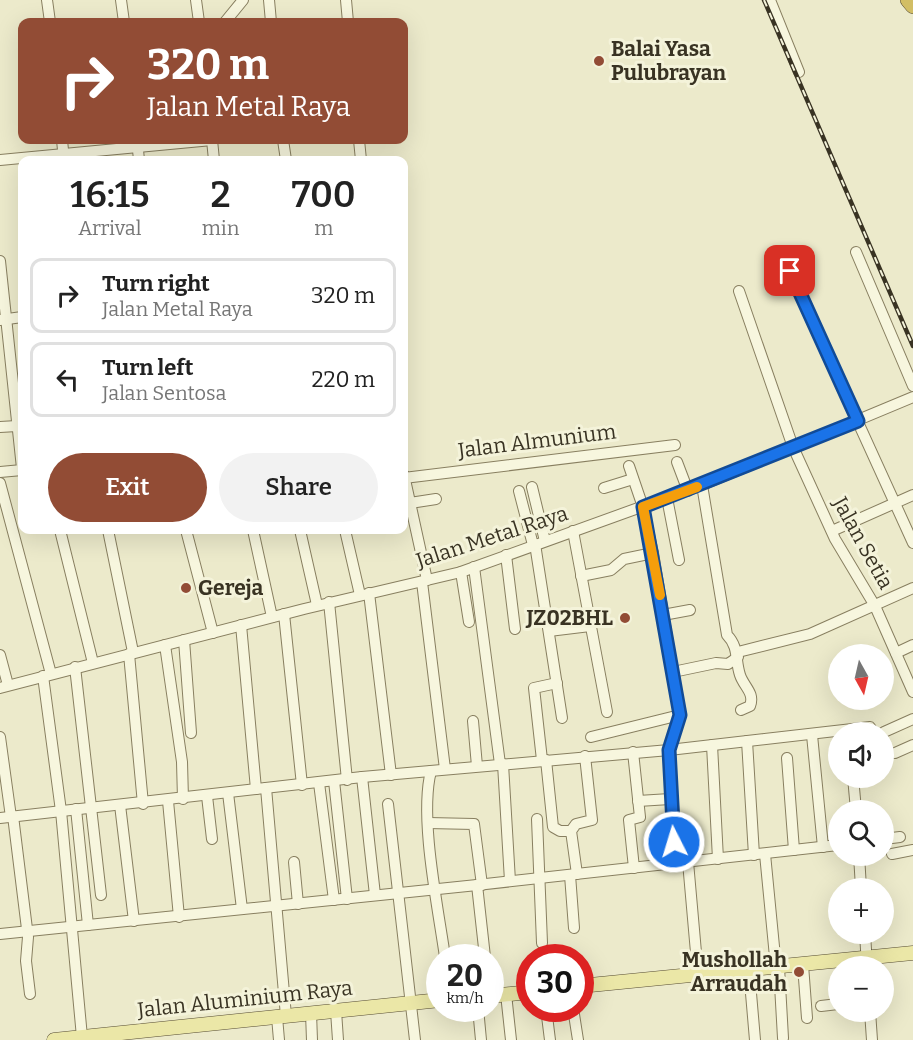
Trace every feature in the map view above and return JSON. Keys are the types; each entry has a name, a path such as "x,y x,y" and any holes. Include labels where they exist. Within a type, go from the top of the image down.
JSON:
{"highway":[{"path":"908,0 913,6"}],"main road":[{"path":"894,957 913,953"},
{"path":"594,985 828,964"},
{"path":"506,994 516,993"},
{"name":"Jalan Aluminium Raya","path":"54,1040 156,1035 311,1013 426,1001"}],"street":[{"path":"47,0 49,18"},
{"path":"121,0 123,18"},
{"path":"196,0 198,18"},
{"path":"228,18 243,0"},
{"path":"269,0 271,18"},
{"path":"346,0 348,18"},
{"path":"770,0 799,72"},
{"path":"69,156 132,144"},
{"path":"0,160 18,159"},
{"path":"780,252 913,543"},
{"path":"855,252 913,386"},
{"path":"0,261 3,320 18,435"},
{"name":"Jalan Setia","path":"739,291 793,447 832,531 875,606 913,692"},
{"path":"3,320 18,318"},
{"name":"Jalan Metal Raya","path":"4,686 329,602 461,572 702,485 913,397"},
{"path":"0,427 17,426"},
{"name":"Jalan Almunium","path":"408,479 675,445"},
{"path":"677,462 688,490"},
{"path":"629,466 643,507 680,715 669,750 670,799 676,863"},
{"path":"0,472 18,470"},
{"path":"604,488 633,479"},
{"path":"0,483 47,675 82,1037"},
{"path":"702,485 727,635 738,655 740,676 748,688 752,702 750,706 741,710"},
{"path":"532,487 562,718"},
{"path":"519,491 538,543"},
{"path":"408,495 424,581 445,769"},
{"path":"832,531 913,495"},
{"path":"667,498 679,560"},
{"path":"410,503 436,499"},
{"path":"573,531 607,712"},
{"path":"61,534 93,663"},
{"path":"109,534 131,653 143,804"},
{"path":"187,534 213,633"},
{"path":"254,534 272,617"},
{"path":"301,534 317,605"},
{"path":"346,534 364,594 391,775"},
{"path":"581,576 611,570 620,566 624,559 652,553"},
{"path":"506,555 515,629"},
{"path":"474,567 501,764 510,881"},
{"path":"461,572 469,622"},
{"path":"673,672 717,663 728,664 738,655 810,634 913,588"},
{"path":"329,602 347,780"},
{"path":"663,615 690,610"},
{"path":"284,614 302,785"},
{"path":"241,625 261,789 279,906 282,1017 279,1040"},
{"path":"549,631 590,626"},
{"path":"184,640 191,733"},
{"path":"165,645 182,762 183,800"},
{"path":"896,653 913,645"},
{"path":"0,655 4,686"},
{"path":"75,667 101,896"},
{"path":"557,683 534,688 553,827 560,831 572,831"},
{"path":"175,716 189,713"},
{"path":"591,737 680,715"},
{"path":"894,728 913,720"},
{"path":"473,721 477,766"},
{"path":"8,817 90,807 183,800 362,777 828,734"},
{"path":"812,735 823,847"},
{"path":"0,737 8,817 26,931 26,961 30,994"},
{"path":"747,741 759,854 777,967 783,1038"},
{"path":"712,745 718,859"},
{"path":"895,753 913,745"},
{"path":"633,752 640,818 629,820 634,867"},
{"path":"574,928 572,831 576,824 592,820 585,756"},
{"path":"787,758 794,850"},
{"path":"431,771 427,797 428,823 442,944"},
{"path":"362,777 375,895"},
{"path":"334,781 347,899"},
{"path":"320,783 334,900"},
{"path":"228,793 242,909"},
{"path":"207,796 212,839"},
{"path":"638,801 670,799"},
{"path":"168,801 178,917"},
{"path":"388,804 415,1040"},
{"path":"120,805 134,921"},
{"path":"76,809 88,925"},
{"path":"537,819 542,943"},
{"path":"428,823 474,824 484,944"},
{"path":"894,838 900,837"},
{"path":"0,934 540,879 828,846"},
{"path":"894,854 913,850"},
{"path":"294,862 298,904"},
{"path":"688,862 698,975"},
{"path":"803,965 807,1018"},
{"path":"749,970 755,1040"},
{"path":"506,994 512,1040"},
{"path":"820,1006 828,1005"},
{"path":"336,1011 338,1040"},
{"path":"311,1013 312,1040"},
{"path":"480,1022 482,1040"},
{"path":"548,1022 550,1040"},
{"path":"575,1022 578,1040"},
{"path":"871,1022 873,1040"}],"railway":[{"path":"764,0 913,346"}],"slow traffic":[{"path":"660,595 643,507 697,487"}],"place":[{"name":"Balai Yasa Pulubrayan","path":"599,61"},
{"name":"Gereja","path":"186,588"},
{"name":"JZ02BHL","path":"625,618"},
{"name":"Mushollah Arraudah","path":"799,972"}],"route":[{"path":"674,842 669,750 680,715 643,507 858,421 790,271"}]}
